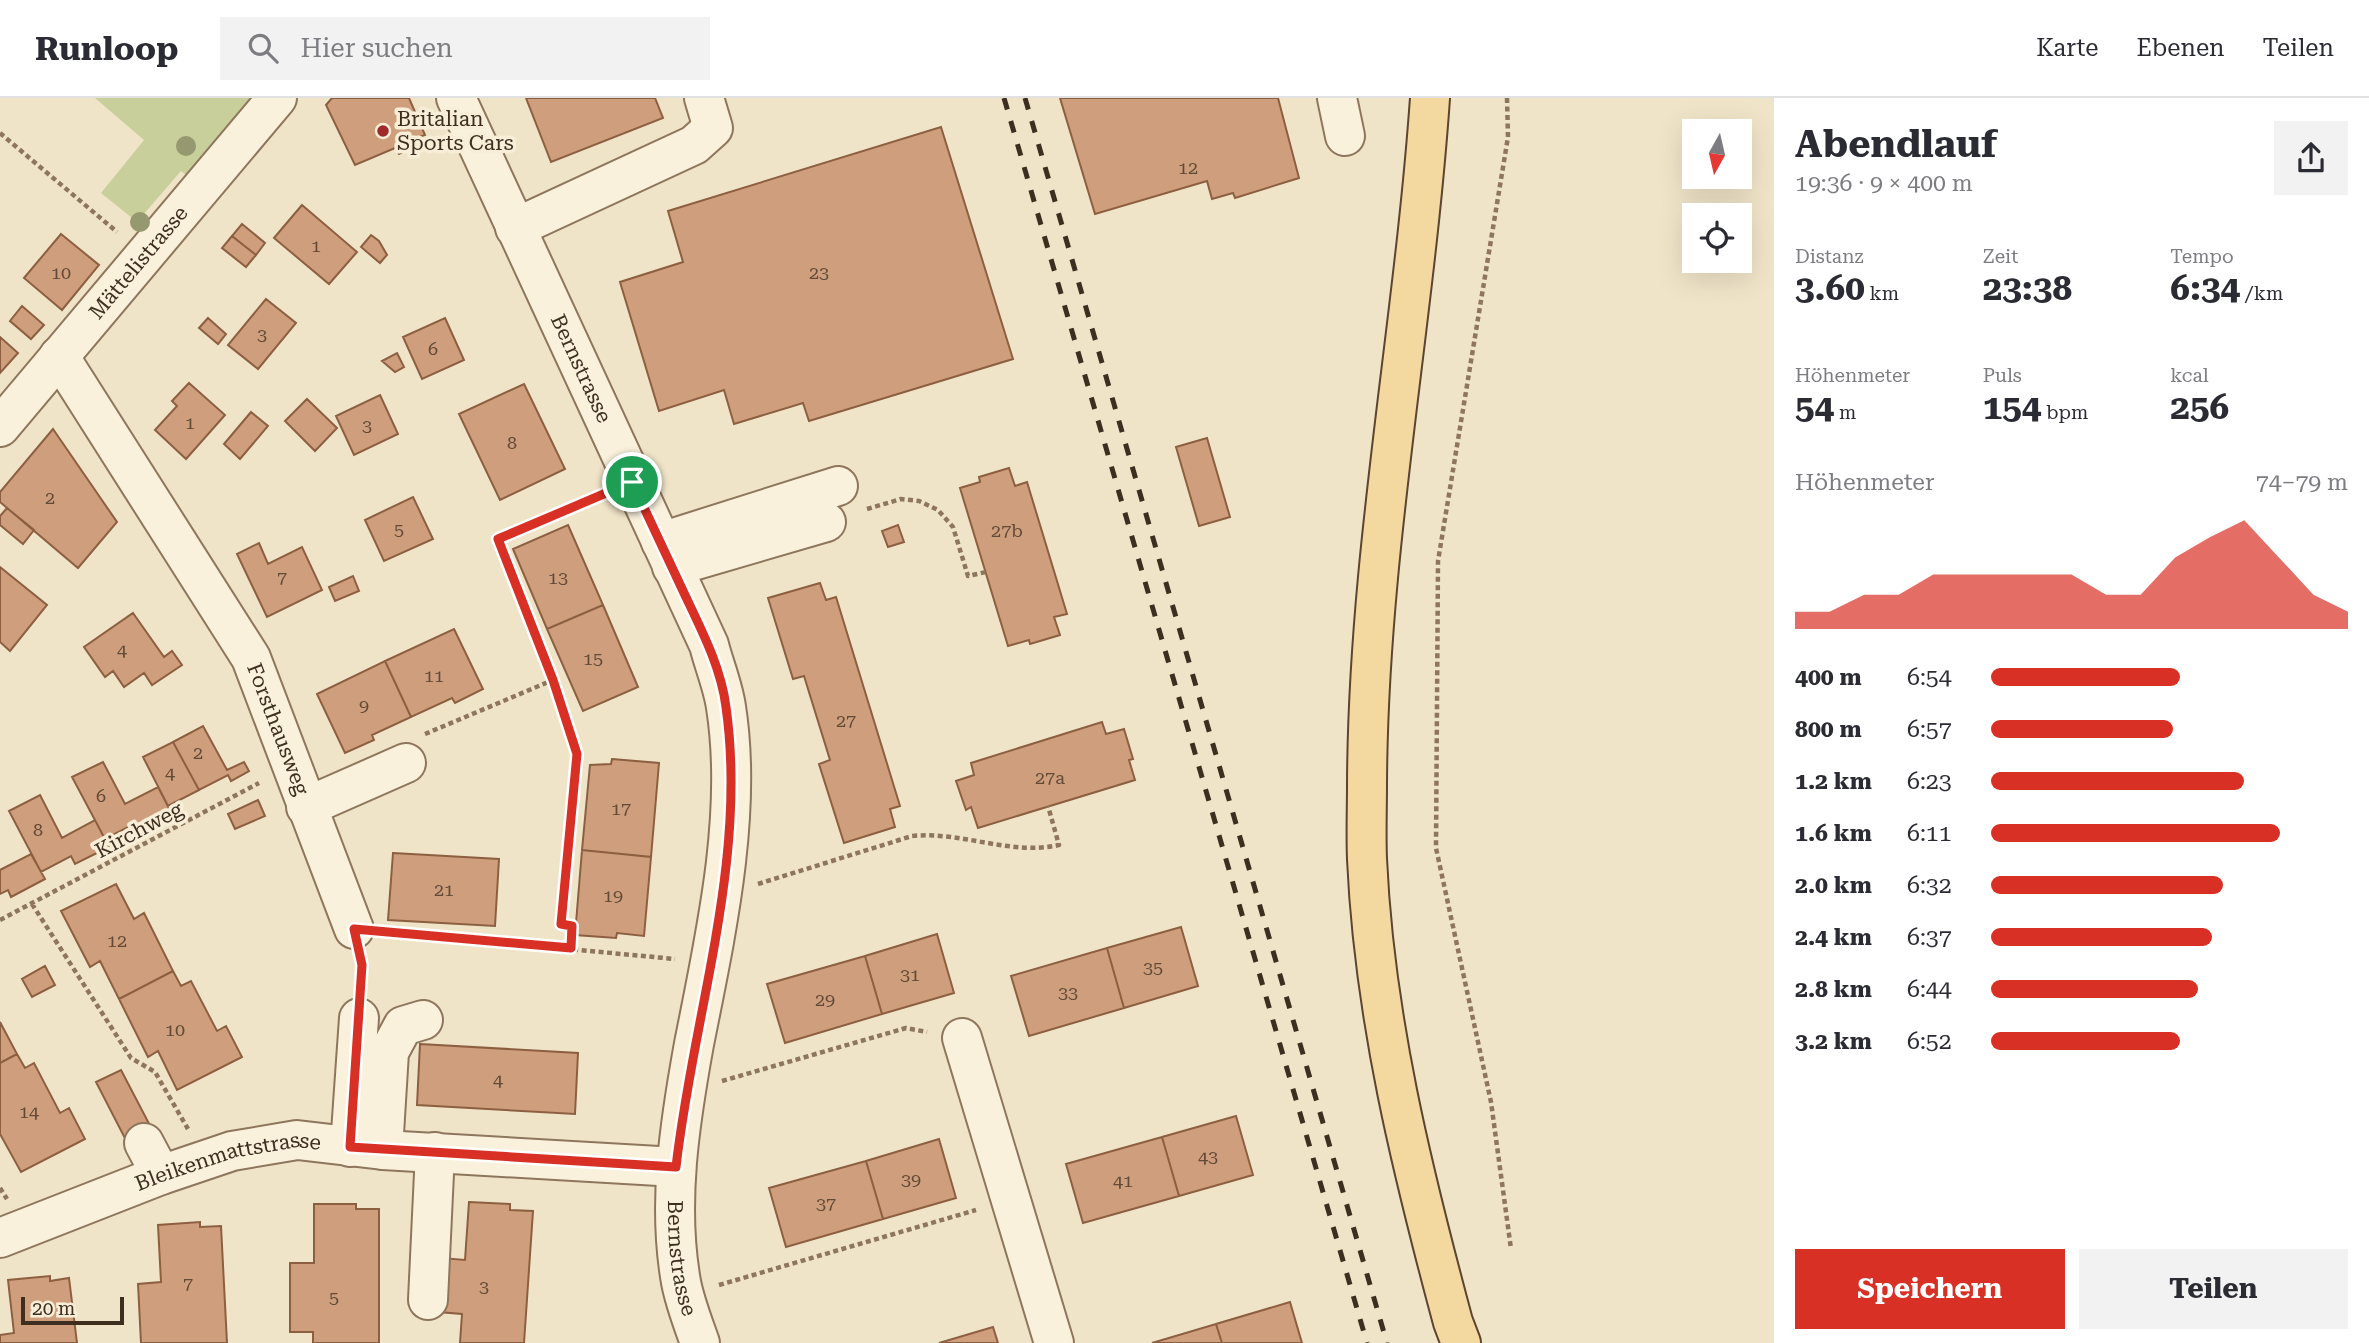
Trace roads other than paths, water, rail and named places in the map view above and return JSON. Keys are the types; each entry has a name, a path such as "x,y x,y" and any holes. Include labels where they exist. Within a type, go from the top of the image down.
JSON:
{"main road":[{"path":"1430,98 1424,180 1378,566 1369,685 1367,858 1378,973 1391,1065 1417,1190 1452,1322 1461,1343"}],"street":[{"name":"Mättelistrasse","path":"0,427 277,98"},
{"name":"Bernstrasse","path":"456,98 709,645 726,706 731,793 729,835 710,963 685,1091 676,1167 676,1226 684,1295 700,1343"},
{"path":"515,228 694,145 713,128 704,98"},
{"path":"1337,98 1345,136"},
{"name":"Forsthausweg","path":"59,356 251,659 354,929"},
{"path":"666,554 832,504"},
{"path":"306,807 406,763"},
{"path":"359,1018 366,1148"},
{"path":"366,1148 389,1052 403,1026 423,1020"},
{"path":"962,1038 1054,1343"},
{"name":"Bleikenmattstrasse","path":"0,1238 153,1159 206,1160 232,1151 297,1140 366,1148 676,1167"},
{"path":"428,1300 435,1152"}],"railway":[{"path":"1004,98 1367,1343"},
{"path":"1025,98 1387,1343"}],"place":[{"name":"Britalian Sports Cars","path":"383,131"}]}
